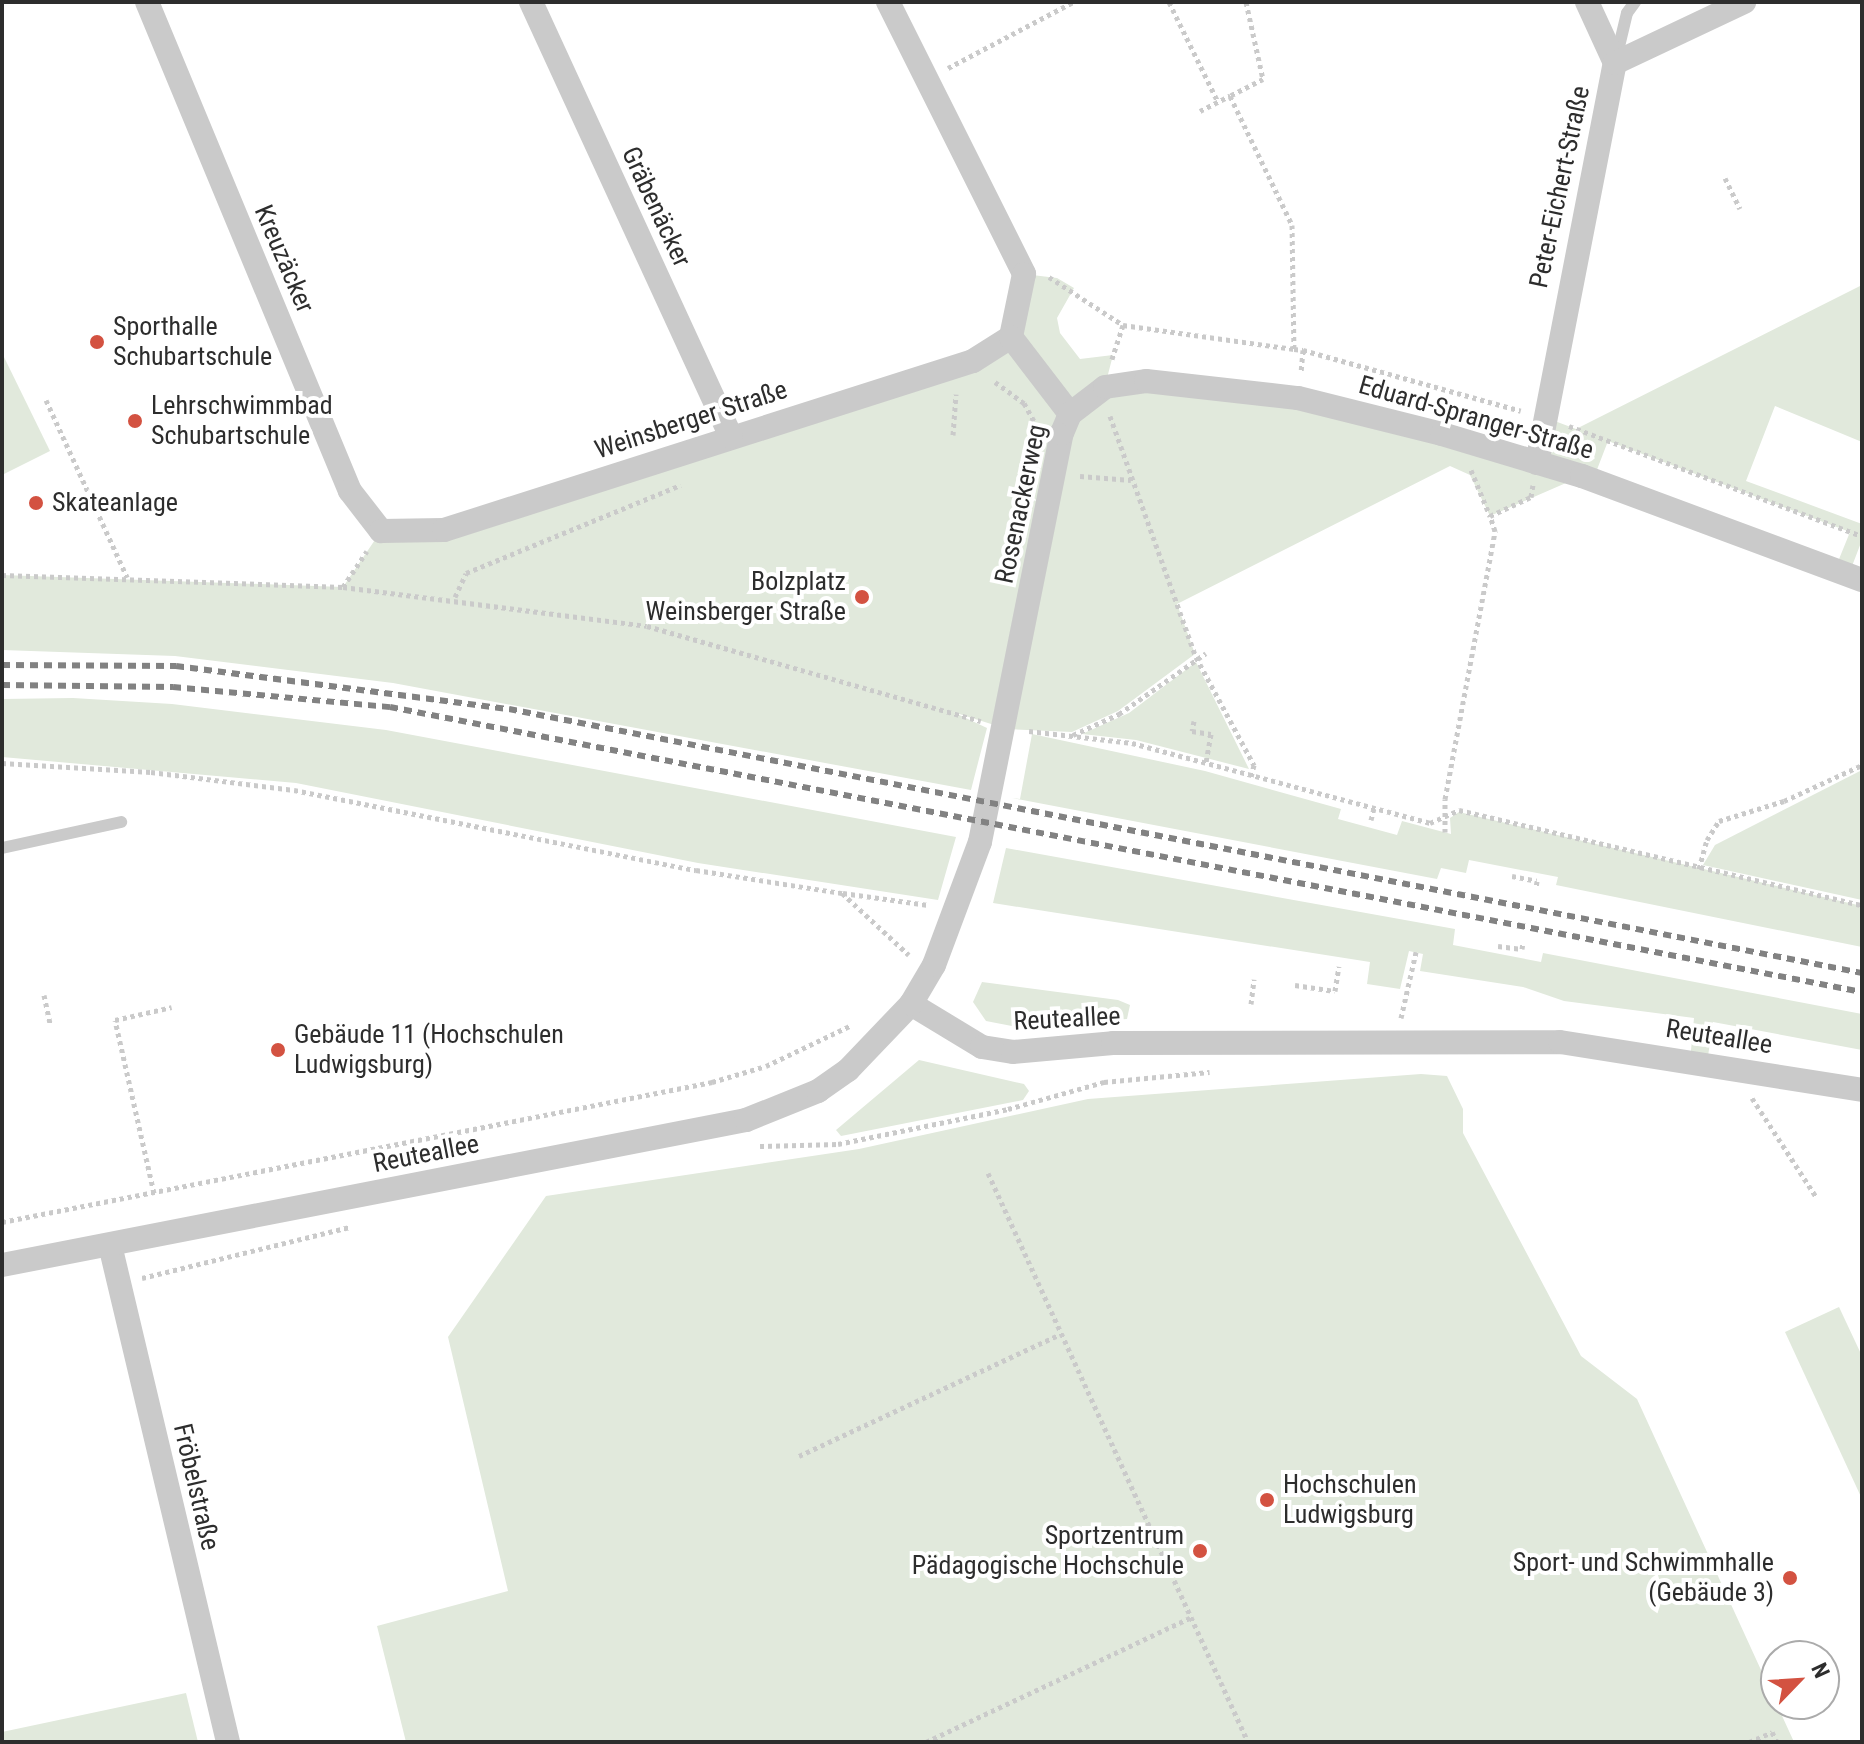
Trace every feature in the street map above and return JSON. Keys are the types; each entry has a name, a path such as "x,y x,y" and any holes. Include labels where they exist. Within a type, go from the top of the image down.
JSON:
{"street":[{"name":"Kreuzäcker","path":"147,2 350,491 381,531"},
{"name":"Gräbenäcker","path":"531,2 731,436"},
{"path":"888,2 1024,274 1011,337"},
{"path":"1587,2 1615,63"},
{"name":"Peter-Eichert-Straße","path":"1537,463 1615,63 1744,2"},
{"name":"Weinsberger Straße","path":"381,531 444,530 973,361 1011,337"},
{"name":"Rosenackerweg","path":"911,1004 934,965 980,842 1007,729 1053,471 1070,414 1011,337"},
{"name":"Eduard-Spranger-Straße","path":"1070,414 1105,387 1146,381 1298,398 1537,463 1862,580"},
{"name":"Reuteallee","path":"2,1265 746,1120 818,1091 848,1070 911,1004 982,1047 1013,1052 1113,1043 1395,1039 1560,1042 1862,1090"},
{"name":"Fröbelstraße","path":"110,1245 228,1742"}],"lane":[{"path":"1615,63 1627,13 1635,2"},
{"path":"2,848 121,822"}],"path":[{"path":"925,80 1073,2"},
{"path":"1169,2 1218,102"},
{"path":"1200,111 1263,79 1246,2"},
{"path":"1230,96 1292,225 1294,349"},
{"path":"1725,178 1740,209"},
{"path":"1024,274 1057,278 1123,325 1303,350 1544,417 1862,536"},
{"path":"1123,325 1105,387 1131,480 1196,657 1254,765 1251,777"},
{"path":"1298,398 1303,350"},
{"path":"995,382 1031,413 1038,455 1053,471 1131,480"},
{"path":"46,400 127,577"},
{"path":"1445,832 1495,531 1470,475 1477,445"},
{"path":"1490,516 1531,497 1537,463"},
{"path":"455,597 466,573 691,481"},
{"path":"343,587 381,531"},
{"path":"2,575 343,587 455,597 680,632 1007,729 1132,743 1430,823 1446,819 1459,810 1862,905"},
{"path":"1073,736 1119,714 1196,657 1206,653"},
{"path":"1224,710 1230,701"},
{"path":"1194,721 1192,731 1211,734 1206,762"},
{"path":"2,763 151,772 294,790 696,870 955,910"},
{"path":"1699,869 1707,840 1719,821 1784,801 1862,765"},
{"path":"1371,820 1374,808"},
{"path":"1512,876 1537,881 1536,888"},
{"path":"842,893 915,960 921,950"},
{"path":"1498,946 1522,949 1523,942"},
{"path":"1395,1039 1416,952"},
{"path":"1295,985 1335,991 1339,966"},
{"path":"1251,1004 1254,979"},
{"path":"44,995 50,1024"},
{"path":"154,1193 115,1020 172,1007"},
{"path":"2,1222 712,1082 766,1066 856,1023"},
{"path":"1732,1067 1817,1198"},
{"path":"753,1147 838,1144 1008,1109 1104,1082 1219,1072"},
{"path":"988,1173 1059,1335 1248,1742"},
{"path":"119,1285 354,1227"},
{"path":"799,1456 1059,1335"},
{"path":"926,1742 1190,1618"},
{"path":"1749,1742 1772,1732 1777,1742"}],"shaded area":[{"path":"1024,274 1057,278 1074,288 1057,318 1060,333 1080,359 1113,355 1105,386 1298,398 1536,463 1544,417 1576,429 1862,285 1862,442 1775,406 1746,481 1862,524 1862,540 1849,574 1835,569 1850,532 1608,441 1593,480 1582,476 1490,516 1470,475 1450,466 1177,604 1195,654 1118,711 1072,732 1007,729 953,712 987,728 971,790 393,683 175,656 2,650 2,575 343,587 381,531 444,530 1011,337"},
{"path":"2,353 50,451 2,475"},
{"path":"1196,662 1249,769 1136,740 1082,734 1129,713"},
{"path":"73,698 172,704 386,730 956,837 938,900 698,863 296,783 2,757 2,699"},
{"path":"1032,734 1205,771 1341,809 1338,819 1397,835 1402,821 1451,834 1450,818 1459,812 1862,906 1862,947 1556,885 1558,877 1469,860 1466,873 1441,868 1437,879 1012,798 1020,799"},
{"path":"1862,770 1862,900 1703,865 1715,845"},
{"path":"1006,848 1455,929 1453,945 1541,962 1543,953 1862,1014 1862,1050 1713,1022 1707,1063 1690,1061 1694,1018 1564,1001 1523,987 1420,971 1423,954 1409,951 1400,989 1367,984 1370,962 993,903"},
{"path":"982,982 1118,1000 1130,1005 1127,1019 1017,1027 986,1021 973,1002"},
{"path":"919,1060 1024,1084 1029,1091 1023,1100 841,1136 836,1130"},
{"name":"Sportzentrum Pädagogische Hochschule","path":"1421,1074 1447,1076 1463,1109 1463,1133 1581,1356 1637,1399 1760,1668 1760,1720 1784,1720 1794,1742 406,1742 377,1626 508,1591 448,1337 546,1196 859,1149 1088,1099"},
{"path":"1839,1307 1862,1356 1862,1499 1785,1332"},
{"path":"186,1693 198,1742 2,1742 2,1732"}],"railway":[{"path":"2,665 176,666 509,709 1862,973"},
{"path":"2,685 173,687 390,707 1862,992"}],"place":[{"name":"Sporthalle Schubartschule","path":"97,342"},
{"name":"Lehrschwimmbad Schubartschule","path":"135,421"},
{"name":"Skateanlage","path":"36,503"},
{"name":"Bolzplatz Weinsberger Straße","path":"862,597"},
{"name":"Gebäude 11 (Hochschulen Ludwigsburg)","path":"278,1050"},
{"name":"Hochschulen Ludwigsburg","path":"1267,1500"},
{"name":"Sportzentrum Pädagogische Hochschule","path":"1200,1551"},
{"name":"Sport- und Schwimmhalle (Gebäude 3)","path":"1790,1578"}]}
